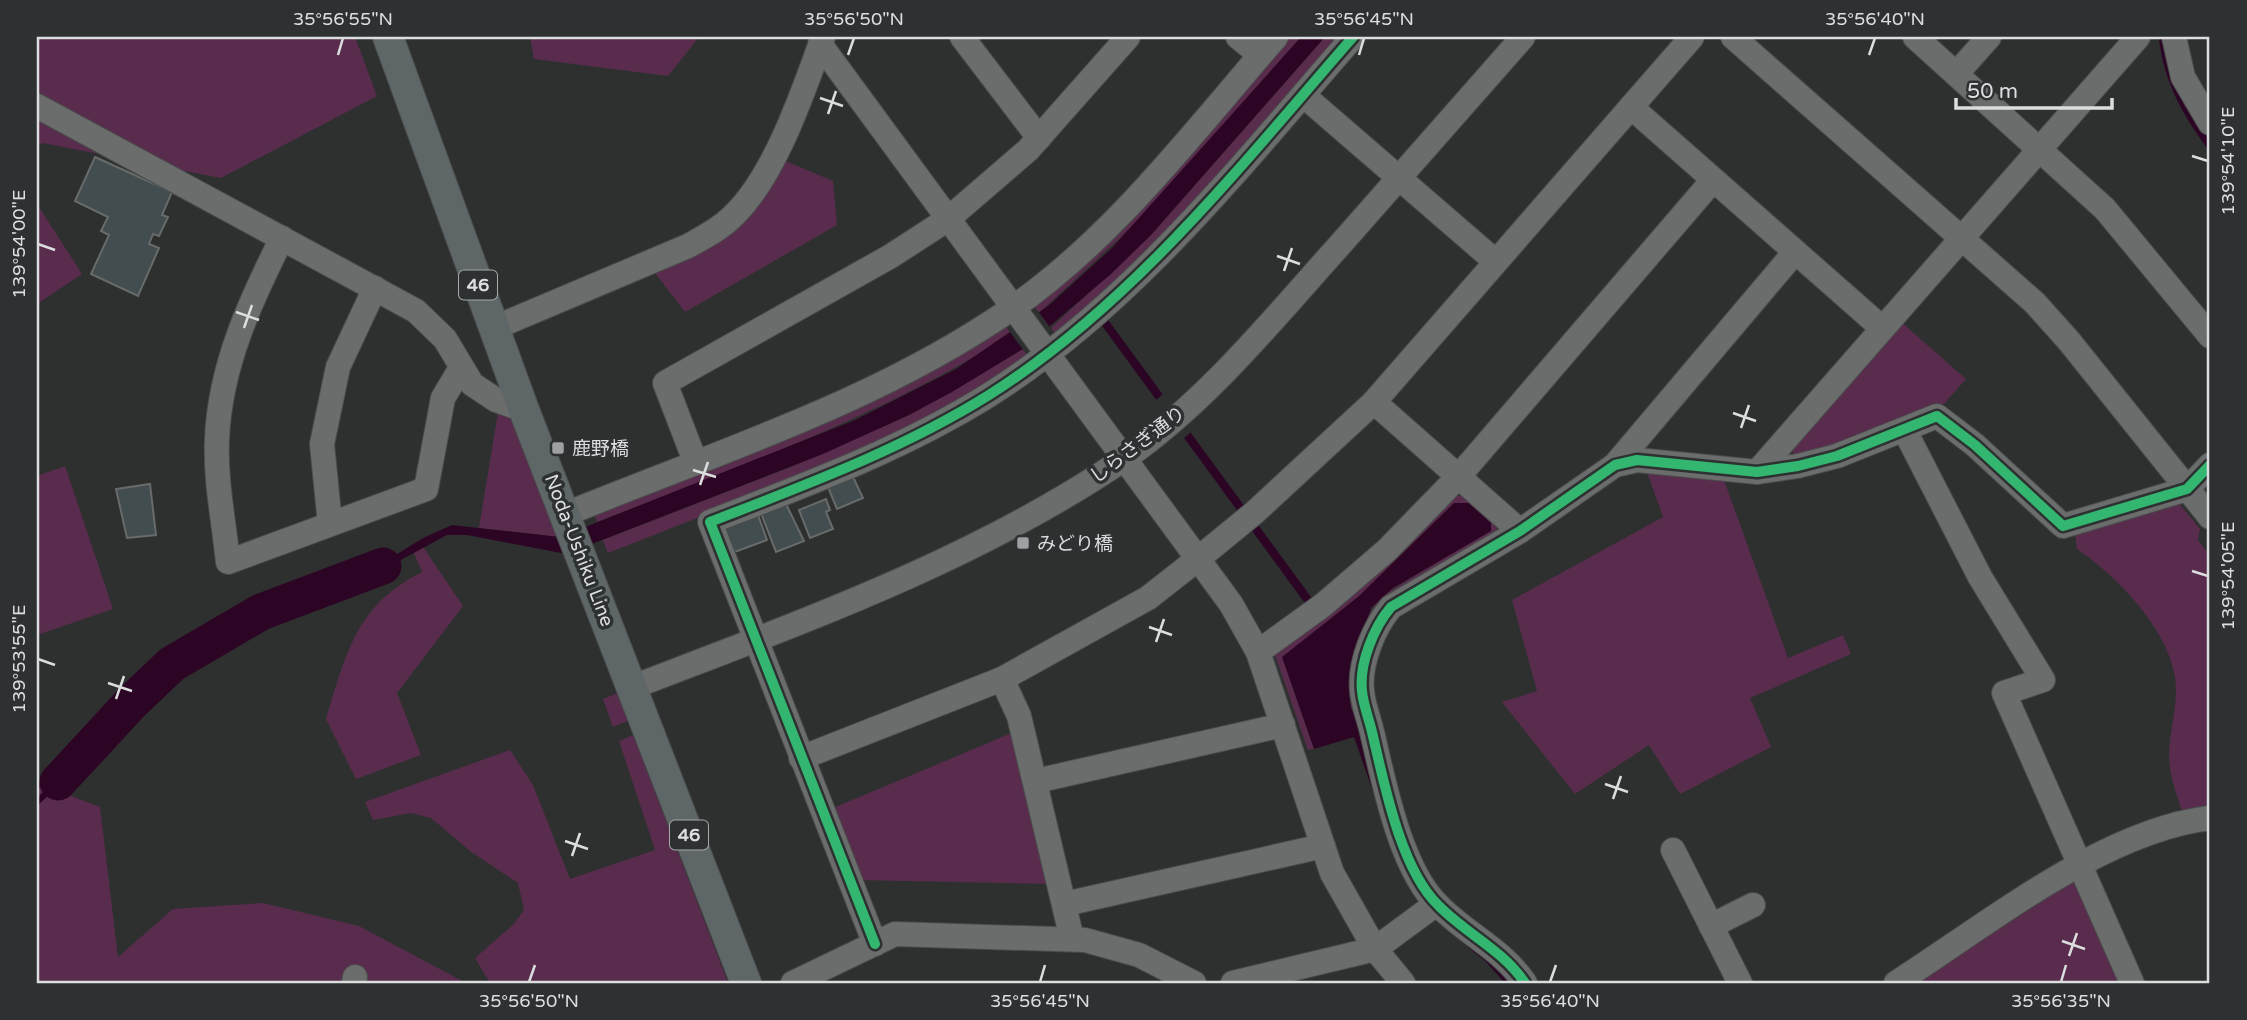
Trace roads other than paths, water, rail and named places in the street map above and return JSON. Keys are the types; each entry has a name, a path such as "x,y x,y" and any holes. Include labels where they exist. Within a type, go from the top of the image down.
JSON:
{"main road":[{"name":"Noda-Ushiku Line","path":"388,37 524,411 634,687 746,983"}],"street":[{"path":"695,461 665,383 891,257 948,219 1039,138 1128,37"},
{"path":"573,532 695,461 797,423 872,390 1015,310 1131,202 1268,46 1238,37"},
{"path":"874,944 710,522 917,437 988,395 1130,284 1230,178 1353,37"},
{"name":"しらさぎ通り","path":"634,687 934,566 1060,500 1125,458 1182,410 1244,350 1523,37"},
{"path":"801,758 1002,679 1148,598 1199,558 1254,513 1374,402 1692,37"},
{"path":"1732,37 1961,237 2056,326 2210,517"},
{"path":"1915,37 2040,147 2105,209 2210,336"},
{"path":"1957,73 1989,37"},
{"path":"1757,472 2138,37"},
{"path":"2174,37 2183,77 2210,122"},
{"path":"968,39 1039,138"},
{"path":"494,328 537,313 688,246 717,230 735,215 756,187 771,160 821,41"},
{"path":"821,41 948,219 1231,604 1258,652 1323,846 1343,897 1375,949 1403,983"},
{"path":"1303,94 1495,261"},
{"path":"37,106 416,311 445,339 461,368 482,393 524,411"},
{"path":"1631,107 1882,328"},
{"path":"1258,652 1323,605 1387,550 1459,476 1713,180"},
{"path":"282,238 238,332 225,389 217,439 228,562 426,489 443,398 461,368"},
{"path":"1525,983 1494,949 1436,904 1411,863 1390,806 1362,690 1377,624 1391,607 1520,531 1615,465 1795,252"},
{"path":"330,524 322,444 338,367 375,288"},
{"path":"1374,402 1520,531"},
{"path":"1615,465 1637,460 1757,472 1837,456 1937,416 1975,445 2063,526 2187,489 2210,466"},
{"path":"1905,431 1980,577 2043,680 2004,693 2078,866 2132,983"},
{"path":"1002,679 1019,716 1072,939"},
{"path":"1036,781 1283,725"},
{"path":"1896,983 2078,866 2137,838 2190,821 2210,818"},
{"path":"1065,904 1323,846"},
{"path":"1673,850 1740,983"},
{"path":"1233,983 1375,949 1436,904"},
{"path":"1711,926 1753,905"},
{"path":"793,983 895,934 1085,940 1139,955 1188,982"}],"waterway":[{"path":"58,782 132,702 172,664 261,612 383,566"},
{"path":"37,802 58,782"},
{"path":"37,785 56,783"}],"place":[{"name":"鹿野橋","path":"558,448"},
{"name":"みどり橋","path":"1023,543"}]}
